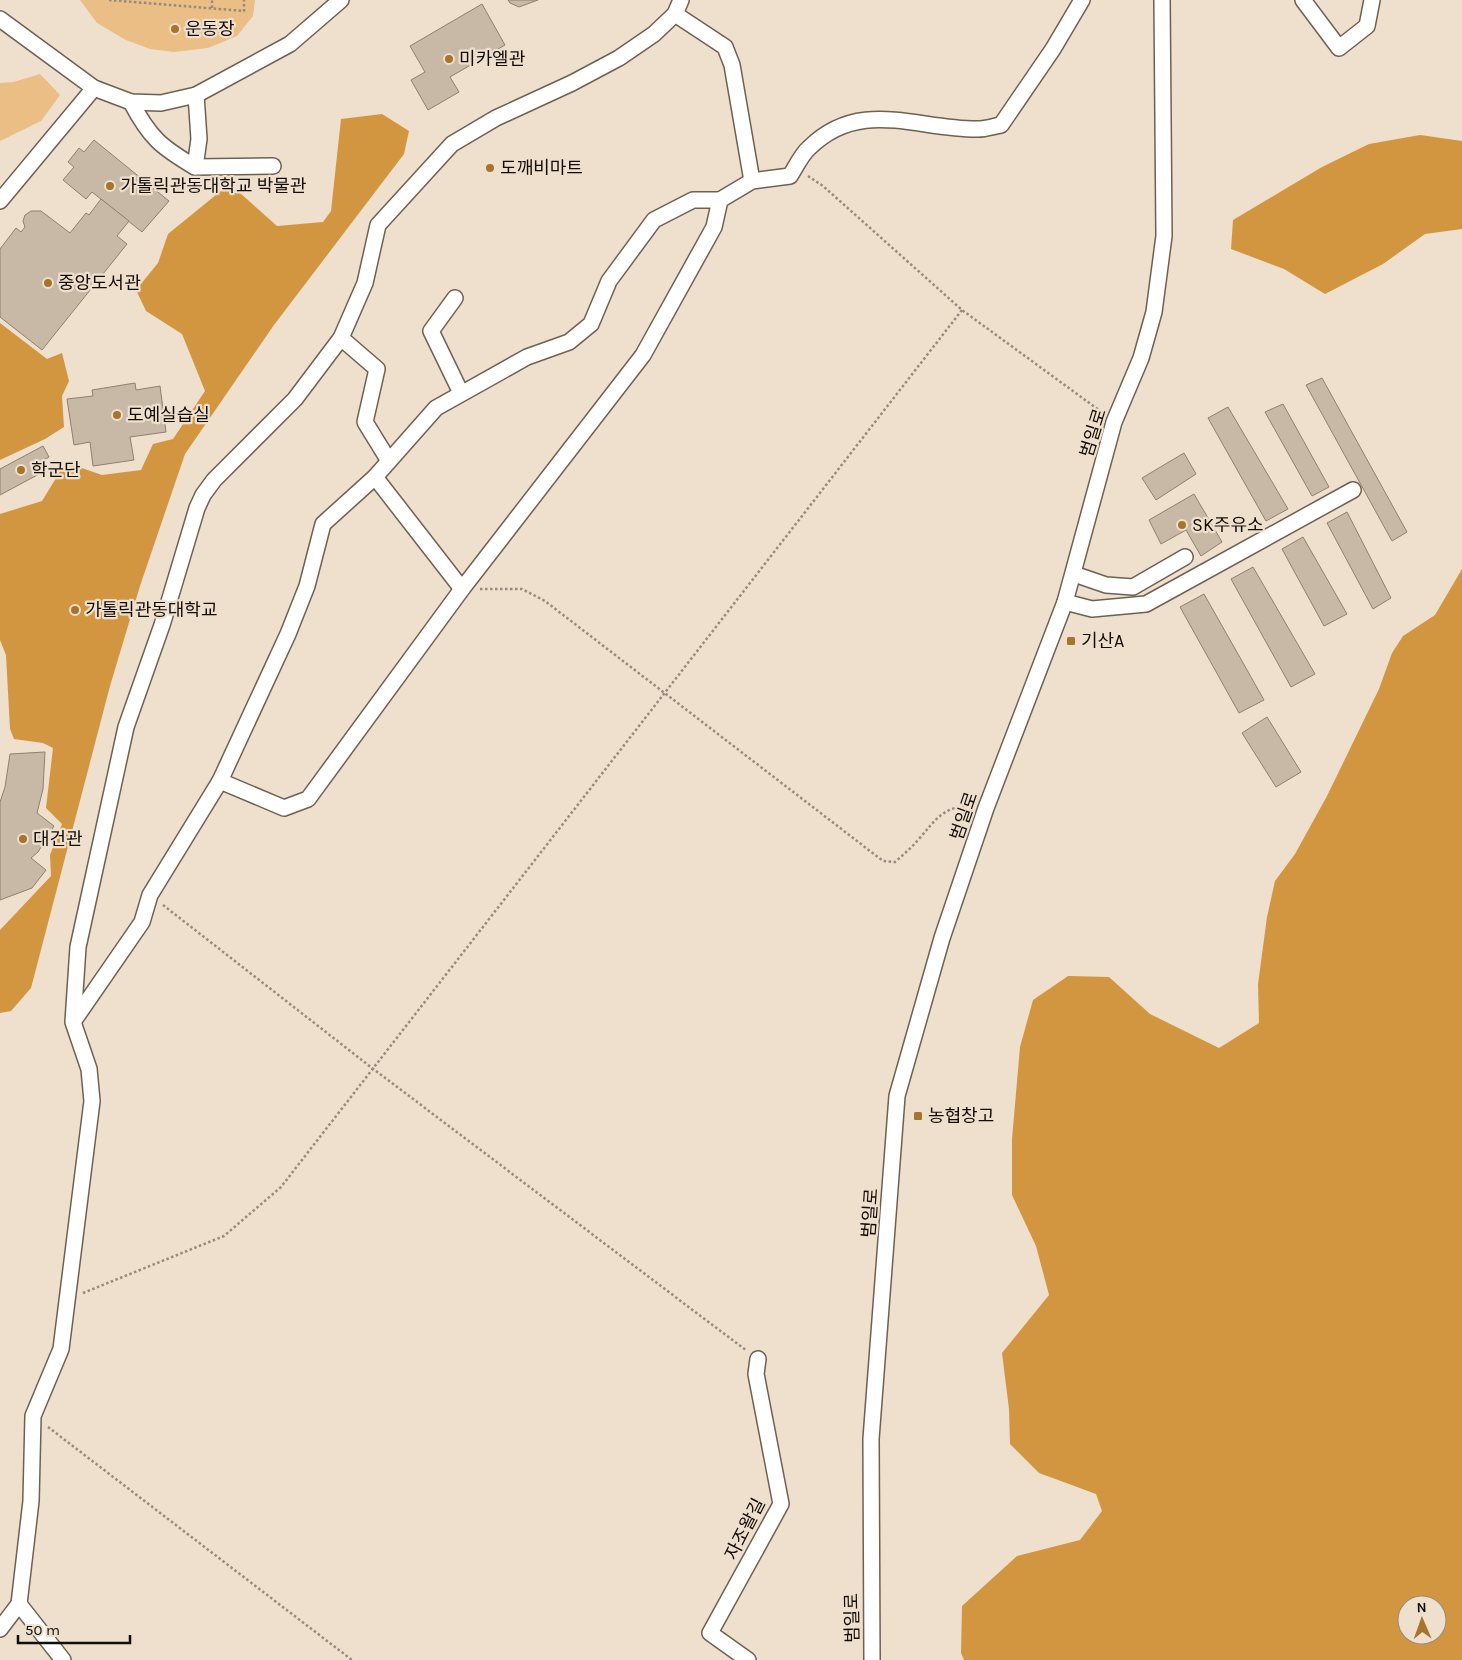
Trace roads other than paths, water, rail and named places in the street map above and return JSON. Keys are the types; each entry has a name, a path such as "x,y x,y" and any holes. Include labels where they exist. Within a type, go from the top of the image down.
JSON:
{"street":[{"path":"0,19 7,30 94,88 131,102 161,103 196,95 290,44 341,0"},
{"path":"73,1022 142,922 150,895 220,781 288,634 307,586 323,524 375,477 436,408 527,356 569,342 591,324 609,281 654,220 692,200 720,200 752,181 790,176 809,148 832,130 853,121 881,118 978,129 1001,125 1053,49 1082,0"},
{"name":"범일로","path":"872,1660 871,1439 897,1096 942,938 986,808 1074,574 1114,422 1141,358 1154,312 1162,268 1164,236 1162,0"},
{"path":"1303,0 1339,48 1367,26 1372,0"},
{"path":"0,1628 19,1604 31,1501 33,1416 61,1349 69,1298 92,1101 89,1069 73,1022 78,947 126,727 162,625 197,508 214,480 295,399 341,338 365,284 378,225 452,144 496,118 572,84 620,58 654,34 678,7 725,47 732,65 752,181"},
{"path":"0,201 94,88"},
{"path":"195,167 199,139 196,95"},
{"path":"131,102 143,124 164,149 195,167 273,166"},
{"path":"220,781 284,808 308,799 462,589 643,355 714,227 720,200"},
{"path":"455,298 431,331 461,394"},
{"path":"341,338 377,368 365,422 390,461"},
{"path":"375,477 462,589"},
{"path":"1064,602 1092,608 1146,604 1353,490"},
{"path":"1074,574 1106,585 1134,586 1185,557"},
{"name":"자조왈길","path":"748,1660 710,1633 781,1504 756,1374 758,1359"},
{"path":"19,1604 62,1660"}],"place":[{"name":"운동장","path":"175,29"},
{"name":"미카엘관","path":"449,59"},
{"name":"도깨비마트","path":"490,168"},
{"name":"가톨릭관동대학교 박물관","path":"110,186"},
{"name":"중앙도서관","path":"48,283"},
{"name":"도예실습실","path":"117,415"},
{"name":"학군단","path":"21,470"},
{"name":"SK주유소","path":"1182,525"},
{"name":"가톨릭관동대학교","path":"75,610"},
{"name":"기산A","path":"1071,641"},
{"name":"대건관","path":"23,839"},
{"name":"농협창고","path":"918,1116"}]}
